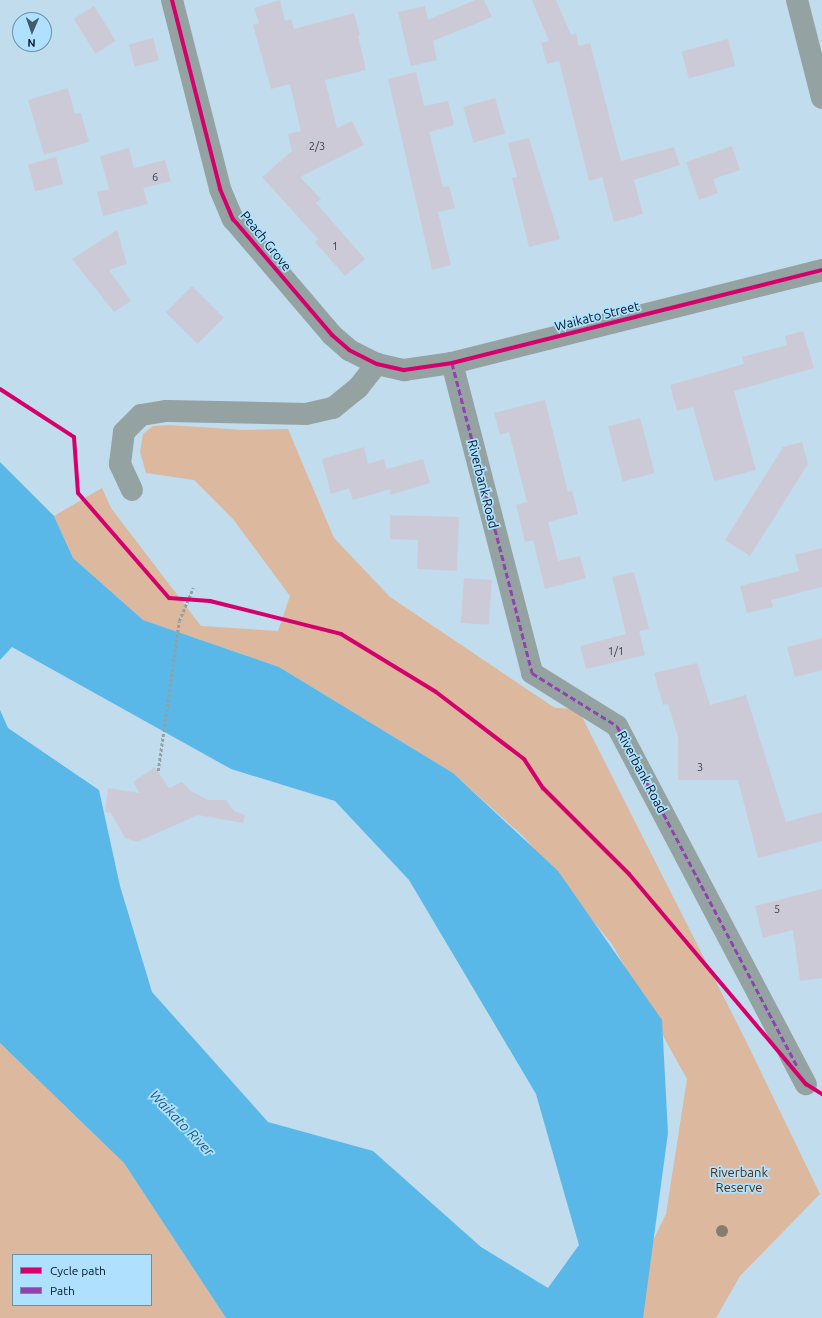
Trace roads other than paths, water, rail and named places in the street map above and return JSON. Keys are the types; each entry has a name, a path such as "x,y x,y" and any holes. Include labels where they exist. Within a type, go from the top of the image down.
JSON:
{"street":[{"name":"Peach Grove","path":"172,0 220,189 233,219 332,335 349,350 377,364"},
{"path":"797,0 822,98"},
{"name":"Waikato Street","path":"377,364 404,370 452,363 822,270"},
{"name":"Riverbank Road","path":"452,363 532,673 617,726 806,1084"},
{"path":"132,490 120,464 124,432 141,415 167,411 306,414 334,408 358,388 377,364"}],"water":[{"name":"Waikato River","path":"0,462 54,516 73,558 143,620 279,667 453,773 558,871 662,1020 668,1133 643,1318 226,1318 124,1163 0,1043 0,710 8,728 99,790 120,886 152,992 268,1122 373,1151 481,1247 548,1288 579,1245 536,1094 409,880 335,801 231,769 12,647 0,660"}],"park label":[{"name":"Riverbank Reserve","path":"739,1180"}]}
